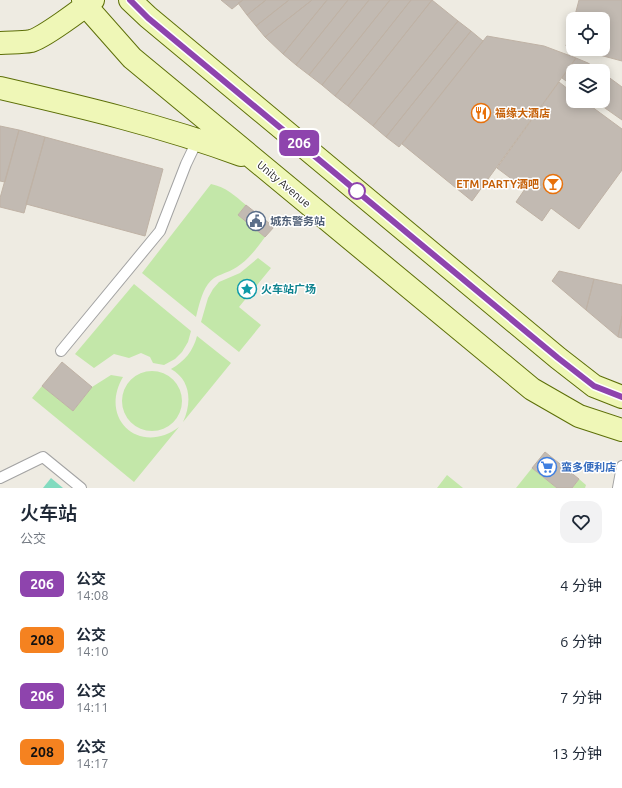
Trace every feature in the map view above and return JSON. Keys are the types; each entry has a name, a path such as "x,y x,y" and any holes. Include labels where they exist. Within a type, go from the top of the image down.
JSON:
{"main road":[{"path":"130,0 148,18 558,358 594,386 622,397"},
{"path":"0,43 32,41 43,35 87,2 132,58 204,131"},
{"name":"Unity Avenue","path":"0,88 95,110 204,131 256,160 532,390 579,416 622,430"}],"lane":[{"path":"61,351 160,231 186,164 204,131"},
{"path":"0,478 43,457 81,488"},
{"path":"618,488 622,466"}],"green space":[{"path":"211,184 226,190 246,205 238,215 265,237 241,264 214,278 208,284 200,300 196,317 142,273"},
{"path":"258,258 271,268 239,307 261,325 239,352 201,322 208,298 219,282 240,273"},
{"path":"134,284 191,331 188,342 182,352 175,359 164,365 153,363 150,357 141,353 129,358 114,354 94,368 75,354"},
{"path":"197,336 231,363 183,422 188,407 188,392 183,379 171,369 188,355"},
{"path":"146,371 158,371 169,376 177,384 182,395 180,413 169,426 158,431 146,431 135,426 127,418 122,407 122,395 127,384 135,376"},
{"path":"111,375 123,377 117,393 116,407 120,419 127,429 138,435 151,437 165,435 179,427 134,482 32,398 42,386 73,411 92,387"},
{"path":"532,468 557,488 516,488"},
{"path":"447,475 463,488 437,488"},
{"path":"51,478 63,488 43,488"},
{"path":"579,479 586,485 585,488 572,488"}],"building":[{"path":"221,0 243,0 232,9"},
{"path":"243,0 266,0 247,15 238,3"},
{"path":"266,0 289,0 256,26 247,15"},
{"path":"289,0 312,0 265,37 256,26"},
{"path":"312,0 327,0 283,54 265,37"},
{"path":"327,0 348,0 296,65 283,54"},
{"path":"348,0 369,0 309,75 296,65"},
{"path":"369,0 390,0 322,85 309,75"},
{"path":"390,0 411,0 335,96 322,85"},
{"path":"411,0 432,0 348,106 335,96"},
{"path":"432,0 458,21 373,126 348,106"},
{"path":"579,0 622,0 622,61 603,56 610,56 610,12 576,12"},
{"path":"458,21 471,31 386,137 373,126"},
{"path":"471,31 483,41 399,147 386,137"},
{"name":"福缘大酒店","path":"487,36 544,46 566,54 566,56 576,58 572,64 566,64 566,72 472,201 402,144"},
{"path":"576,58 590,64 572,64"},
{"path":"566,72 566,81 562,78"},
{"path":"610,78 622,87 622,120 605,108 610,108"},
{"path":"559,82 566,88 566,108 594,108 622,129 622,170 579,229 551,208 542,221 516,202 525,189 497,168"},
{"path":"0,126 19,130 5,182 0,181"},
{"path":"19,130 45,137 24,213 0,207 0,198"},
{"path":"45,137 163,169 145,236 26,204"},
{"name":"城东警务站","path":"246,205 274,227 265,237 238,215"},
{"path":"559,271 594,279 586,310 552,281"},
{"path":"594,279 622,285 622,316 618,337 586,310"},
{"path":"622,316 622,338 618,337"},
{"path":"62,362 92,387 73,411 42,386"},
{"path":"545,452 579,479 572,488 557,488 532,468"}],"bus line":[{"name":"206","path":"130,0 148,18 570,368 594,386 622,397"}],"place":[{"name":"福缘大酒店","path":"481,113"},
{"name":"ETM PARTY酒吧","path":"553,184"},
{"name":"城东警务站","path":"256,221"},
{"name":"火车站广场","path":"247,289"},
{"name":"蛮多便利店","path":"547,467"}]}
